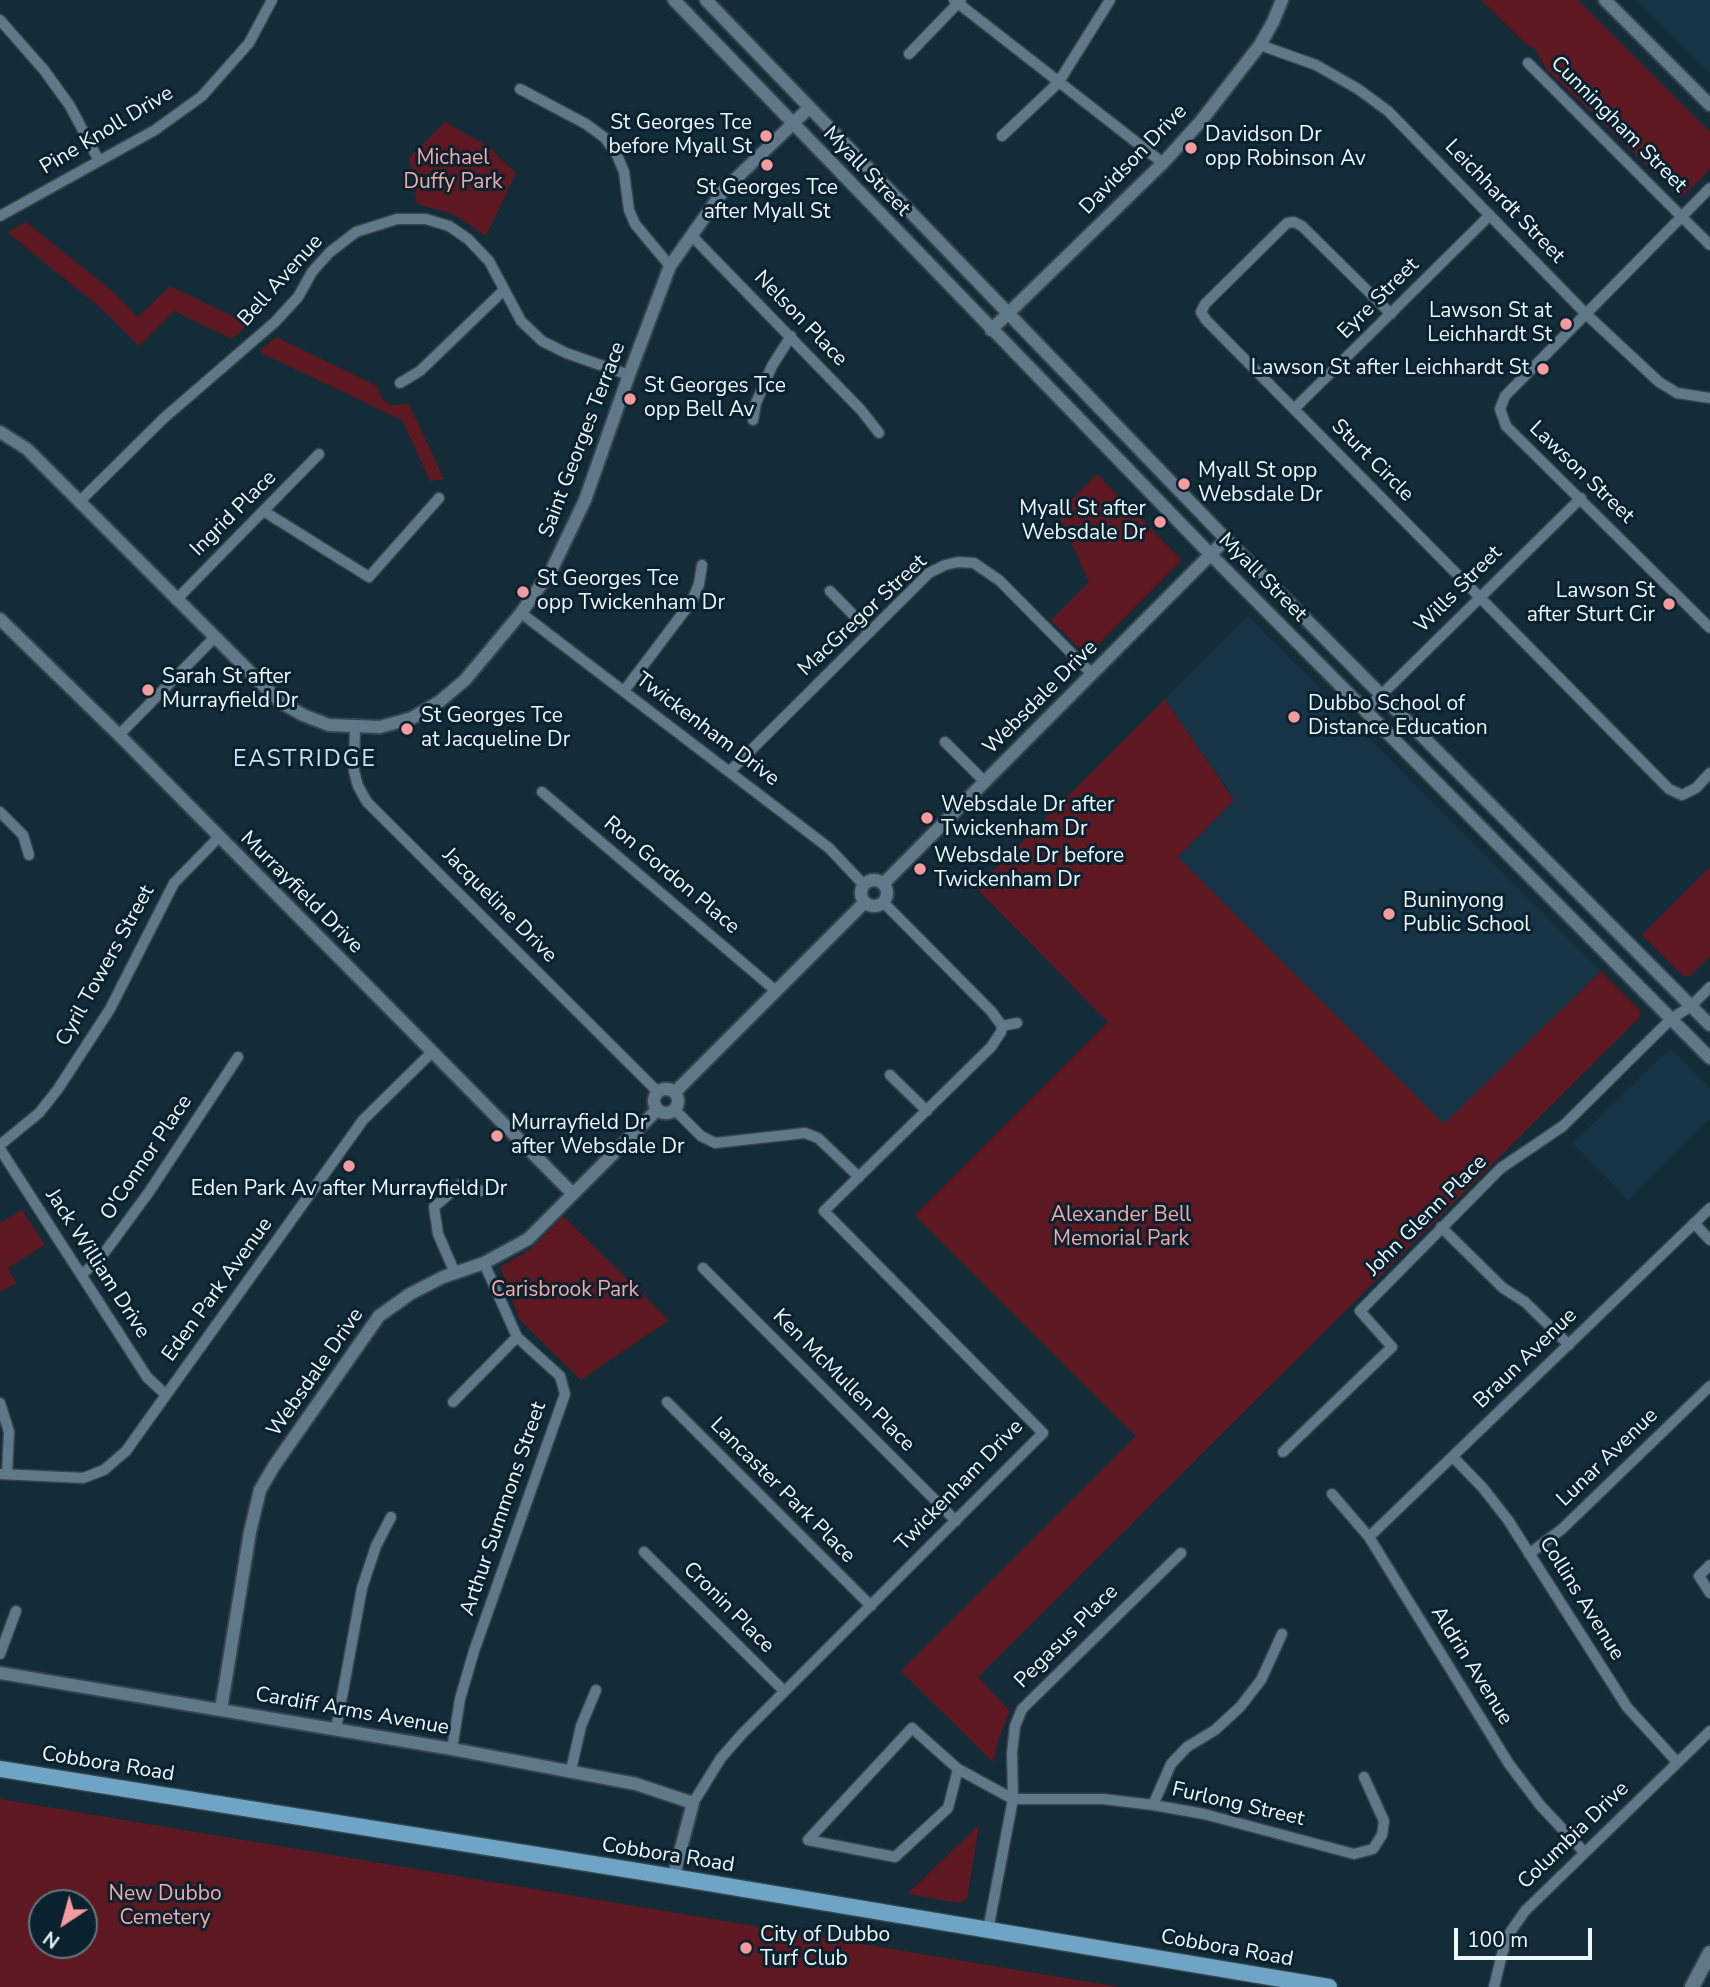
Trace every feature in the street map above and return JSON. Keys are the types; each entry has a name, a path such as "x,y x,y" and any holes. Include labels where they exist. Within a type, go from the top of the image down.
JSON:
{"main road":[{"name":"Cobbora Road","path":"0,1769 1329,1987"},
{"path":"1692,1987 1710,1953"}],"street":[{"name":"Pine Knoll Drive","path":"0,216 155,130 202,96 249,43 272,0"},
{"name":"Myall Street","path":"674,0 1211,555 1710,1058"},
{"name":"Myall Street","path":"706,0 1226,539 1710,1025"},
{"path":"1002,136 1058,83 1110,0"},
{"name":"Davidson Drive","path":"991,330 1163,163 1208,112 1260,45 1282,0"},
{"path":"1605,0 1710,105"},
{"path":"909,54 958,1 1058,83 1163,163"},
{"path":"0,20 51,79 70,106 99,161"},
{"name":"Leichhardt Street","path":"1260,45 1316,65 1358,89 1388,111 1586,314 1658,382 1677,393 1710,398"},
{"name":"Cunningham Street","path":"1528,63 1710,245"},
{"path":"520,89 586,124 605,138 617,155 624,172 629,210 635,224 670,266"},
{"name":"Saint Georges Terrace","path":"0,432 27,449 279,701 328,725 380,727 412,718 439,702 465,680 521,613 552,569 575,525 670,266 723,191 809,108"},
{"name":"Lawson Street","path":"1710,188 1505,396 1500,409 1506,426 1710,628"},
{"name":"Eyre Street","path":"1294,409 1490,215"},
{"name":"Bell Avenue","path":"79,502 164,418 275,321 298,297 312,272 330,252 356,232 397,219 426,219 449,226 468,239 489,261 521,321 542,341 566,353 629,375"},
{"name":"Sturt Circle","path":"1391,314 1302,226 1294,222 1287,223 1205,304 1201,312 1669,789 1682,795 1696,788 1710,774"},
{"name":"Nelson Place","path":"691,235 791,336 861,410 879,433"},
{"path":"400,383 420,371 504,290"},
{"path":"753,420 756,403 772,366 791,336"},
{"name":"Ingrid Place","path":"176,600 319,454"},
{"path":"265,512 369,577 439,498"},
{"name":"Wills Street","path":"1366,710 1581,498"},
{"name":"Websdale Drive","path":"883,884 1226,539"},
{"name":"MacGregor Street","path":"730,771 929,573 945,565 974,563 999,580 1092,674"},
{"path":"624,691 692,601 699,584 702,565"},
{"path":"830,591 870,632"},
{"name":"Twickenham Drive","path":"521,613 829,848 864,885"},
{"name":"Murrayfield Drive","path":"0,619 119,734 573,1195"},
{"path":"119,734 214,638"},
{"name":"Jacqueline Drive","path":"355,727 354,771 358,786 367,802 657,1092"},
{"path":"945,742 985,782"},
{"name":"Ron Gordon Place","path":"542,792 776,991"},
{"path":"0,812 23,835 29,855"},
{"name":"Cyril Towers Street","path":"0,1147 39,1112 58,1089 110,1009 174,883 219,837"},
{"path":"872,881 883,884 886,891 883,902 873,906 865,902 861,894 864,885 872,881"},
{"path":"675,1092 865,902"},
{"path":"883,902 991,1010 1002,1026 1017,1023"},
{"name":"John Glenn Place","path":"1283,1452 1392,1347 1360,1311 1501,1168 1563,1126 1671,1019 1691,1006 1710,987"},
{"name":"Twickenham Drive","path":"673,1878 694,1803 721,1758 784,1691 1043,1433 824,1211 998,1039 1002,1026"},
{"name":"Eden Park Avenue","path":"4,1474 83,1478 104,1470 127,1451 363,1120 432,1052"},
{"name":"O'Connor Place","path":"82,1274 99,1260 149,1192 238,1057"},
{"path":"890,1075 927,1111"},
{"path":"668,1089 675,1092 678,1099 675,1110 668,1114 657,1110 654,1099 657,1092 668,1089"},
{"name":"Websdale Drive","path":"221,1709 250,1532 260,1490 379,1316 410,1294 484,1263 528,1240 657,1110"},
{"path":"675,1110 701,1136 715,1143 805,1133 818,1138 859,1177"},
{"name":"Jack William Drive","path":"0,1147 147,1377 166,1395"},
{"path":"455,1273 438,1234 434,1208 461,1184 481,1191"},
{"name":"Braun Avenue","path":"1369,1537 1710,1208"},
{"path":"1694,1223 1710,1240"},
{"path":"1441,1227 1503,1288 1525,1302 1569,1345"},
{"name":"Arthur Summons Street","path":"452,1749 460,1699 474,1651 565,1394 559,1376 517,1337 484,1263"},
{"name":"Ken McMullen Place","path":"704,1268 956,1521"},
{"path":"453,1402 517,1337"},
{"name":"Lunar Avenue","path":"1529,1554 1562,1529 1710,1387"},
{"name":"Lancaster Park Place","path":"667,1402 871,1606"},
{"path":"0,1403 9,1433 4,1474"},
{"name":"Collins Avenue","path":"1453,1457 1483,1488 1508,1520 1627,1707 1677,1762"},
{"name":"Aldrin Avenue","path":"1332,1494 1369,1537 1509,1764 1540,1805 1584,1852"},
{"path":"336,1729 362,1588 376,1546 391,1517"},
{"name":"Cronin Place","path":"644,1552 784,1691"},
{"name":"Pegasus Place","path":"988,1930 1013,1799 1012,1752 1015,1726 1022,1709 1181,1553"},
{"path":"1710,1565 1699,1576 1710,1593"},
{"path":"0,1654 16,1611"},
{"path":"1153,1805 1171,1764 1187,1747 1215,1730 1232,1715 1261,1680 1282,1634"},
{"name":"Cardiff Arms Avenue","path":"0,1673 571,1770 636,1784 694,1803"},
{"path":"571,1770 581,1726 596,1690"},
{"path":"958,1769 948,1808 895,1857 808,1840 912,1728 958,1769 1013,1799"},
{"name":"Columbia Drive","path":"1494,1987 1511,1931 1525,1911 1710,1731"},
{"name":"Furlong Street","path":"1013,1799 1103,1799 1153,1805 1204,1814 1354,1854 1373,1849 1382,1835 1384,1821 1364,1777"}],"shaded area":[{"path":"1636,0 1710,0 1710,74"},
{"name":"Buninyong Public School","path":"1248,616 1601,971 1444,1125 1178,857 1234,799 1165,699"},
{"path":"1671,1048 1710,1088 1710,1119 1628,1200 1573,1143"}],"green space":[{"path":"1481,0 1578,0 1710,132 1710,169 1681,198 1546,69 1535,49 1525,43"},
{"name":"Michael Duffy Park","path":"445,122 488,146 516,173 486,236 453,214 417,204 409,158"},
{"path":"26,222 111,290 138,317 170,286 249,324 232,339 174,311 139,346 102,309 7,232"},
{"path":"276,337 377,386 382,399 391,405 409,404 444,479 430,481 402,420 259,352"},
{"path":"1097,474 1182,560 1087,656 1051,620 1089,582 1058,513"},
{"name":"Alexander Bell Memorial Park","path":"1165,699 1234,800 1178,857 1444,1124 1601,971 1640,1010 1640,1017 978,1677 1010,1711 993,1762 901,1671 1136,1436 915,1215 1108,1022 976,888"},
{"path":"1710,867 1710,956 1690,976 1683,976 1642,935"},
{"path":"22,1210 45,1245 8,1268 16,1283 0,1292 0,1223"},
{"name":"Carisbrook Park","path":"563,1216 669,1320 581,1380 519,1319 500,1267 531,1249"},
{"name":"New Dubbo Cemetery","path":"0,1799 1120,1987 0,1987"},
{"path":"979,1825 967,1899 960,1903 907,1894"}],"place":[{"name":"St Georges Tce before Myall St","path":"766,136"},
{"name":"Davidson Dr opp Robinson Av","path":"1191,148"},
{"name":"St Georges Tce after Myall St","path":"767,165"},
{"name":"Lawson St at Leichhardt St","path":"1566,324"},
{"name":"Lawson St after Leichhardt St","path":"1543,369"},
{"name":"St Georges Tce opp Bell Av","path":"630,399"},
{"name":"Myall St opp Websdale Dr","path":"1184,484"},
{"name":"Myall St after Websdale Dr","path":"1160,522"},
{"name":"St Georges Tce opp Twickenham Dr","path":"523,592"},
{"name":"Lawson St after Sturt Cir","path":"1669,604"},
{"name":"Sarah St after Murrayfield Dr","path":"148,690"},
{"name":"Dubbo School of Distance Education","path":"1294,717"},
{"name":"St Georges Tce at Jacqueline Dr","path":"407,729"},
{"name":"Websdale Dr after Twickenham Dr","path":"927,818"},
{"name":"Websdale Dr before Twickenham Dr","path":"920,869"},
{"name":"Buninyong Public School","path":"1389,914"},
{"name":"Murrayfield Dr after Websdale Dr","path":"497,1136"},
{"name":"Eden Park Av after Murrayfield Dr","path":"349,1166"},
{"name":"City of Dubbo Turf Club","path":"746,1948"}],"district":[{"name":"EASTRIDGE","path":"305,760"}]}
